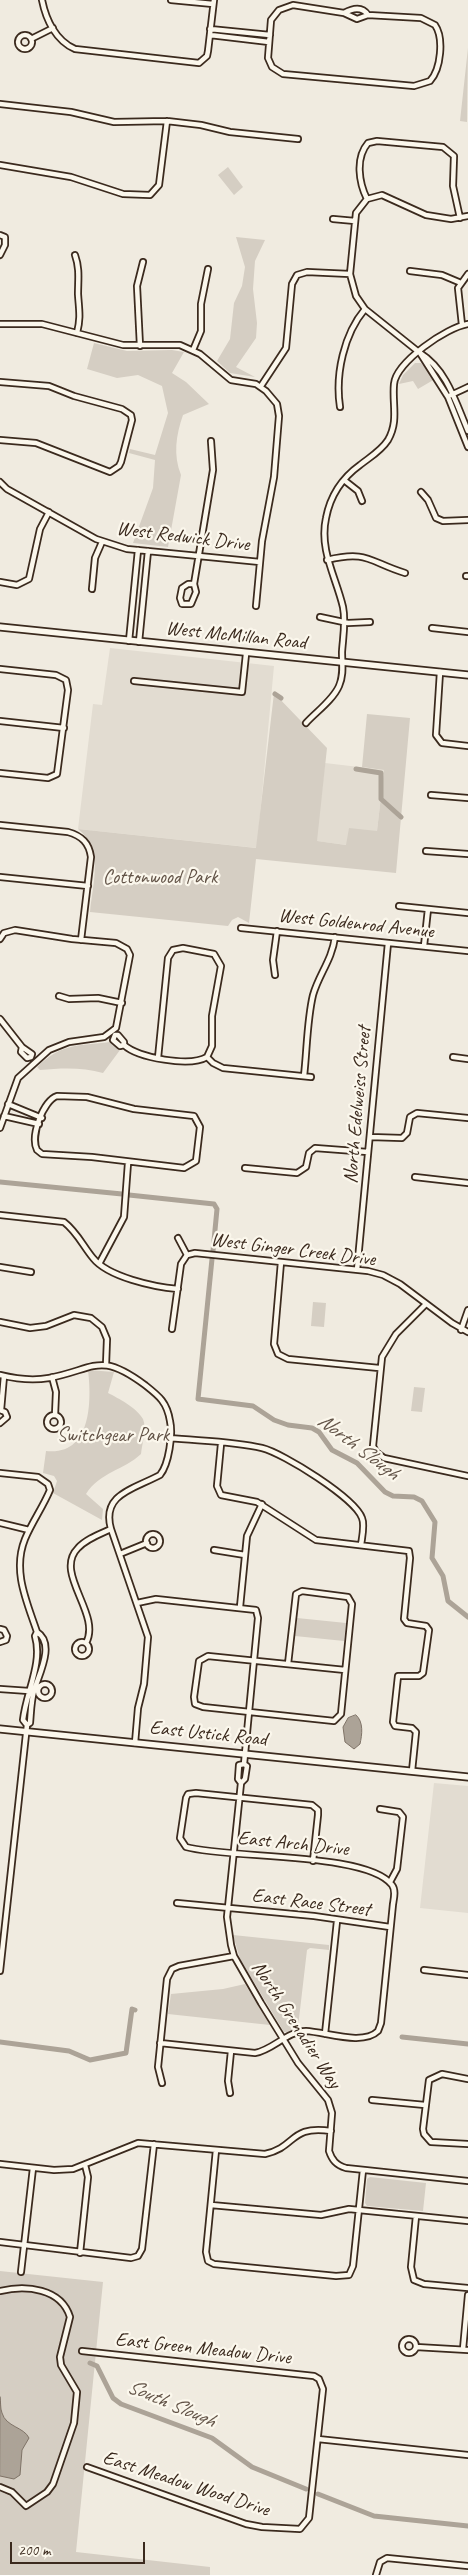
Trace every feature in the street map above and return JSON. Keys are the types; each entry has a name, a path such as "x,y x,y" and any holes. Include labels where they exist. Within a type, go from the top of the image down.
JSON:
{"main road":[{"name":"West McMillan Road","path":"0,627 246,654 468,674"},
{"name":"East Ustick Road","path":"0,1729 26,1728 135,1743 468,1777"}],"street":[{"path":"42,0 53,28 62,41 80,51 198,62 203,60 208,51 214,2 171,0"},
{"path":"293,5 344,13 357,19 368,15 421,18 435,25 440,39 437,70 430,81 414,86 283,74 272,67 268,58 271,20 279,10 293,5"},
{"path":"344,13 358,8 365,11 368,15"},
{"path":"31,39 53,28"},
{"path":"210,29 270,35"},
{"path":"210,35 269,42"},
{"path":"0,104 71,112 114,122 167,121 201,125 230,132 298,139"},
{"path":"0,165 71,177 124,194 145,196 155,192 159,185 167,121"},
{"path":"367,199 360,177 362,153 368,143 377,141 444,147 454,156 453,186 460,218"},
{"path":"468,216 440,218 426,215 389,196 375,196 367,199 356,213 350,274 356,296 365,309 428,358 442,374 468,447"},
{"path":"333,219 355,221"},
{"path":"0,235 5,237 5,245 0,255"},
{"path":"75,255 80,270 78,293 81,314 77,333"},
{"path":"140,346 137,286 143,262"},
{"path":"193,350 202,331 201,304 208,269"},
{"path":"410,270 442,274 461,283"},
{"path":"261,386 286,348 294,279 302,272 350,274"},
{"path":"306,723 338,688 342,678 344,622 342,605 328,560 324,539 326,518 333,497 344,480 378,452 389,438 396,414 394,384 396,378 443,333 465,325 458,295 461,283 468,274"},
{"path":"340,407 339,396 344,346 350,330 365,309"},
{"path":"0,324 42,324 115,343 140,346 174,345 193,350 231,380 251,382 261,386 277,404 279,416 274,477 260,562 256,606"},
{"path":"0,382 44,385 122,409 131,415 132,425 122,462 114,470 104,471 36,443 0,440"},
{"path":"450,396 468,387"},
{"path":"450,396 468,431"},
{"path":"194,584 188,584 182,588 180,598 182,604 188,605 193,601 196,592 194,584 213,470 212,441"},
{"path":"344,480 358,491 362,501"},
{"name":"West Redwick Drive","path":"0,482 7,489 102,542 138,550 260,562"},
{"path":"421,492 428,500 436,518 443,521 468,520"},
{"path":"0,582 17,585 25,583 31,574 40,529 48,512"},
{"path":"92,588 95,558 102,542"},
{"path":"130,641 138,550"},
{"path":"139,642 148,551"},
{"path":"328,560 346,556 362,556 405,573"},
{"path":"320,617 344,622 370,622"},
{"path":"432,628 468,632"},
{"path":"134,680 242,692 246,654"},
{"path":"0,669 62,677 66,680 68,690 60,768 55,776 46,778 0,773"},
{"path":"440,672 435,730 438,740 442,743 468,746"},
{"path":"0,721 64,728"},
{"path":"431,795 468,798"},
{"path":"0,825 68,832 84,840 90,850 88,886 81,940"},
{"path":"426,851 468,854"},
{"path":"0,877 88,886"},
{"path":"399,906 468,913"},
{"path":"424,946 428,909"},
{"name":"West Goldenrod Avenue","path":"241,928 468,951"},
{"path":"0,939 4,933 20,930 81,940 116,942 127,949 129,963 118,1024 114,1034"},
{"path":"275,975 273,960 276,931"},
{"path":"304,1076 313,998 318,981 330,961 335,937"},
{"name":"North Edelweiss Street","path":"358,1270 388,943"},
{"path":"0,1128 18,1078 60,1045 118,1034 124,1045 142,1056 158,1058 195,1062 207,1057 212,1046 212,1016 220,966 218,957 209,952 183,948 173,950 166,965 158,1058"},
{"path":"59,996 69,999 98,998 122,1003"},
{"path":"0,1019 22,1047 21,1052 27,1058 31,1057 36,1062"},
{"path":"207,1057 223,1068 311,1077"},
{"path":"453,1057 468,1059"},
{"path":"56,1096 87,1097 134,1109 190,1115 198,1120 200,1128 198,1156 192,1165 184,1168 128,1163 99,1157 42,1154 36,1150 34,1137 42,1118 51,1098 56,1096"},
{"path":"8,1104 42,1118"},
{"path":"370,1137 402,1138 407,1133 410,1117 417,1114 468,1118"},
{"path":"4,1116 39,1124"},
{"path":"245,1168 297,1173 306,1167 309,1153 315,1148 368,1152"},
{"path":"99,1264 124,1218 128,1163"},
{"path":"415,1178 468,1183"},
{"path":"0,1215 64,1222 71,1227 99,1264 144,1285 178,1289"},
{"path":"172,1329 181,1264 187,1255 178,1238"},
{"name":"West Ginger Creek Drive","path":"187,1255 194,1253 358,1270 383,1275 400,1284 461,1330 468,1332"},
{"path":"282,1262 274,1344 278,1354 288,1359 380,1368"},
{"path":"0,1267 31,1272"},
{"path":"426,1304 388,1345 380,1368 372,1440 376,1452 384,1458 468,1476"},
{"path":"461,1330 468,1310"},
{"path":"0,1322 30,1328 46,1326 74,1315 91,1318 102,1327 108,1339 106,1366"},
{"path":"0,1423 7,1417 6,1412 0,1410 2,1376 29,1380 52,1377 88,1366 106,1366 126,1372 164,1400 171,1422 167,1463 160,1475 119,1497 111,1504 108,1517 137,1603 148,1643 135,1743"},
{"path":"52,1377 56,1392 55,1415"},
{"path":"170,1438 264,1449 285,1458 331,1487 362,1518 361,1545"},
{"path":"221,1444 218,1491 222,1495 247,1498 262,1504 316,1540 409,1551 410,1558 404,1619 407,1623 426,1626 428,1633 425,1669 422,1675 398,1676 393,1722 395,1726 412,1728 416,1732 412,1771"},
{"path":"0,1473 38,1477 48,1484 50,1490 29,1530 21,1553 20,1575 37,1632 43,1638 45,1654 30,1723 26,1728"},
{"path":"137,1603 156,1599 240,1607 247,1536 262,1504"},
{"path":"0,1523 20,1526 29,1530"},
{"path":"86,1643 89,1624 72,1576 71,1560 78,1547 111,1529"},
{"path":"120,1554 147,1543"},
{"path":"214,1550 245,1555"},
{"path":"288,1664 296,1594 302,1591 343,1595 350,1600 352,1604 345,1670 338,1719 334,1721 203,1707 195,1704 194,1697 201,1658 208,1656 345,1670"},
{"name":"North Grenadier Way","path":"240,1607 256,1610 258,1618 244,1764 239,1765 240,1797 228,1908 228,1927 234,1956 298,2062 328,2100 332,2113 329,2151 336,2163 346,2168 363,2170"},
{"path":"0,1629 4,1630 7,1636 6,1640 0,1642"},
{"path":"0,1971 26,1728 23,1720 28,1691 37,1663 35,1636 37,1632"},
{"path":"0,1689 36,1691"},
{"name":"East Arch Drive","path":"240,1797 188,1794 184,1802 181,1833 183,1845 188,1848 362,1867 390,1882 394,1887 390,1927"},
{"path":"240,1797 307,1803 316,1807 318,1815 313,1861"},
{"path":"380,1809 402,1814 397,1869 390,1882"},
{"name":"East Race Street","path":"177,1903 314,1916 337,1921 390,1927"},
{"path":"325,2034 337,1921"},
{"path":"160,2043 231,2051 264,2052 284,2039 303,2032 366,2038 375,2035 381,2024 390,1927"},
{"path":"162,2083 158,2067 160,2043 167,1978 172,1969 234,1956"},
{"path":"424,1970 468,1975"},
{"path":"230,2092 228,2081 231,2051"},
{"path":"468,2079 442,2074 432,2077 428,2084 423,2129 427,2139 436,2144 468,2144"},
{"path":"372,2100 426,2105"},
{"path":"0,2164 63,2170 85,2165 130,2146 154,2144 265,2154 274,2152 305,2130 331,2131"},
{"path":"0,2242 131,2258 140,2253 154,2144"},
{"path":"216,2150 206,2252 208,2261 214,2264 336,2276 349,2275 353,2266 363,2170 468,2181"},
{"path":"80,2253 88,2177 85,2165"},
{"path":"21,2272 33,2168"},
{"path":"211,2205 321,2215 342,2209 359,2210 468,2221"},
{"path":"416,2216 410,2267 414,2280 424,2284 468,2288"},
{"path":"0,2291 22,2288 50,2294 62,2300 70,2317 60,2356 61,2365 77,2392 74,2423 63,2450 53,2484 47,2492 26,2506 12,2492 0,2487"},
{"path":"416,2347 466,2349 468,2296"},
{"name":"East Green Meadow Drive","path":"82,2351 314,2376 319,2380 323,2390 318,2439"},
{"path":"318,2439 468,2455"},
{"name":"East Meadow Wood Drive","path":"87,2467 246,2524 296,2530 304,2526 309,2518 318,2439"},
{"path":"376,2575 377,2567 382,2560 392,2558 468,2566"}],"shaded area":[{"path":"110,648 274,666 257,848 78,829 93,704 102,705"},
{"path":"325,763 384,770 377,831 347,845 316,841"},
{"path":"356,1715 360,1721 362,1733 360,1744 354,1749 345,1742 343,1727 348,1718"},
{"path":"434,1783 468,1786 468,1913 420,1908"},
{"path":"0,2397 4,2418 27,2434 29,2438 22,2450 20,2475 14,2479 0,2476"}],"green space":[{"path":"468,48 467,122 460,121"},
{"path":"228,167 243,187 234,195 218,175"},
{"path":"236,237 265,240 255,261 253,289 257,323 256,338 236,367 255,377 230,373 217,361 230,339 234,303 242,286 245,267"},
{"path":"94,343 127,351 172,350 184,352 172,373 186,382 209,404 183,415 177,438 176,452 181,475 168,547 133,543 153,488 155,460 129,453 130,449 155,455 168,413 162,386 138,375 117,378 87,369"},
{"path":"415,363 421,363 435,379 418,389 413,381 399,384 403,375"},
{"name":"Cottonwood Park","path":"274,693 327,748 317,841 346,845 349,828 377,831 384,770 362,767 367,714 410,718 396,873 256,859 249,923 238,917 232,920 228,926 90,912 95,867 94,856 86,837 78,829 256,848"},
{"path":"110,1042 120,1050 103,1073 72,1068 40,1070 37,1067 54,1054 71,1047"},
{"path":"313,1302 326,1303 324,1327 311,1326"},
{"name":"Switchgear Park","path":"88,1370 114,1372 108,1393 136,1411 143,1419 145,1427 141,1454 98,1481 86,1494 103,1509 102,1520 53,1493 57,1481 54,1476 43,1473 46,1451 61,1450 72,1445 80,1436 85,1425 89,1397"},
{"path":"414,1387 425,1388 422,1412 411,1411"},
{"path":"297,1618 346,1623 344,1641 295,1636"},
{"path":"233,1935 329,1945 329,1950 310,1948 307,1950 298,2027 287,2033 284,2032 240,1959"},
{"path":"245,1984 270,2025 168,2014 171,1994 223,1989"},
{"path":"370,2177 426,2183 423,2211 367,2206 365,2203 367,2179"},
{"path":"0,2271 103,2282 76,2552 210,2567 210,2575 0,2575"}],"waterway":[{"path":"275,694 281,698"},
{"path":"356,769 381,773 381,799 401,817"},
{"name":"North Slough","path":"0,1182 122,1194"},
{"name":"North Slough","path":"129,1195 214,1204 217,1209 213,1251"},
{"name":"North Slough","path":"212,1259 198,1399 253,1406 274,1420 288,1425 312,1428 319,1432 332,1450 357,1463 385,1492 393,1496 414,1497 422,1501 435,1522 432,1558 443,1576 448,1601 468,1617"},
{"path":"0,2042 69,2051 90,2060 126,2053 132,2009 135,2010"},
{"path":"402,2037 468,2044"},
{"name":"South Slough","path":"90,2363 97,2366 113,2398 121,2404 212,2438 252,2467 306,2489"},
{"name":"South Slough","path":"318,2494 374,2516 468,2526"}]}
